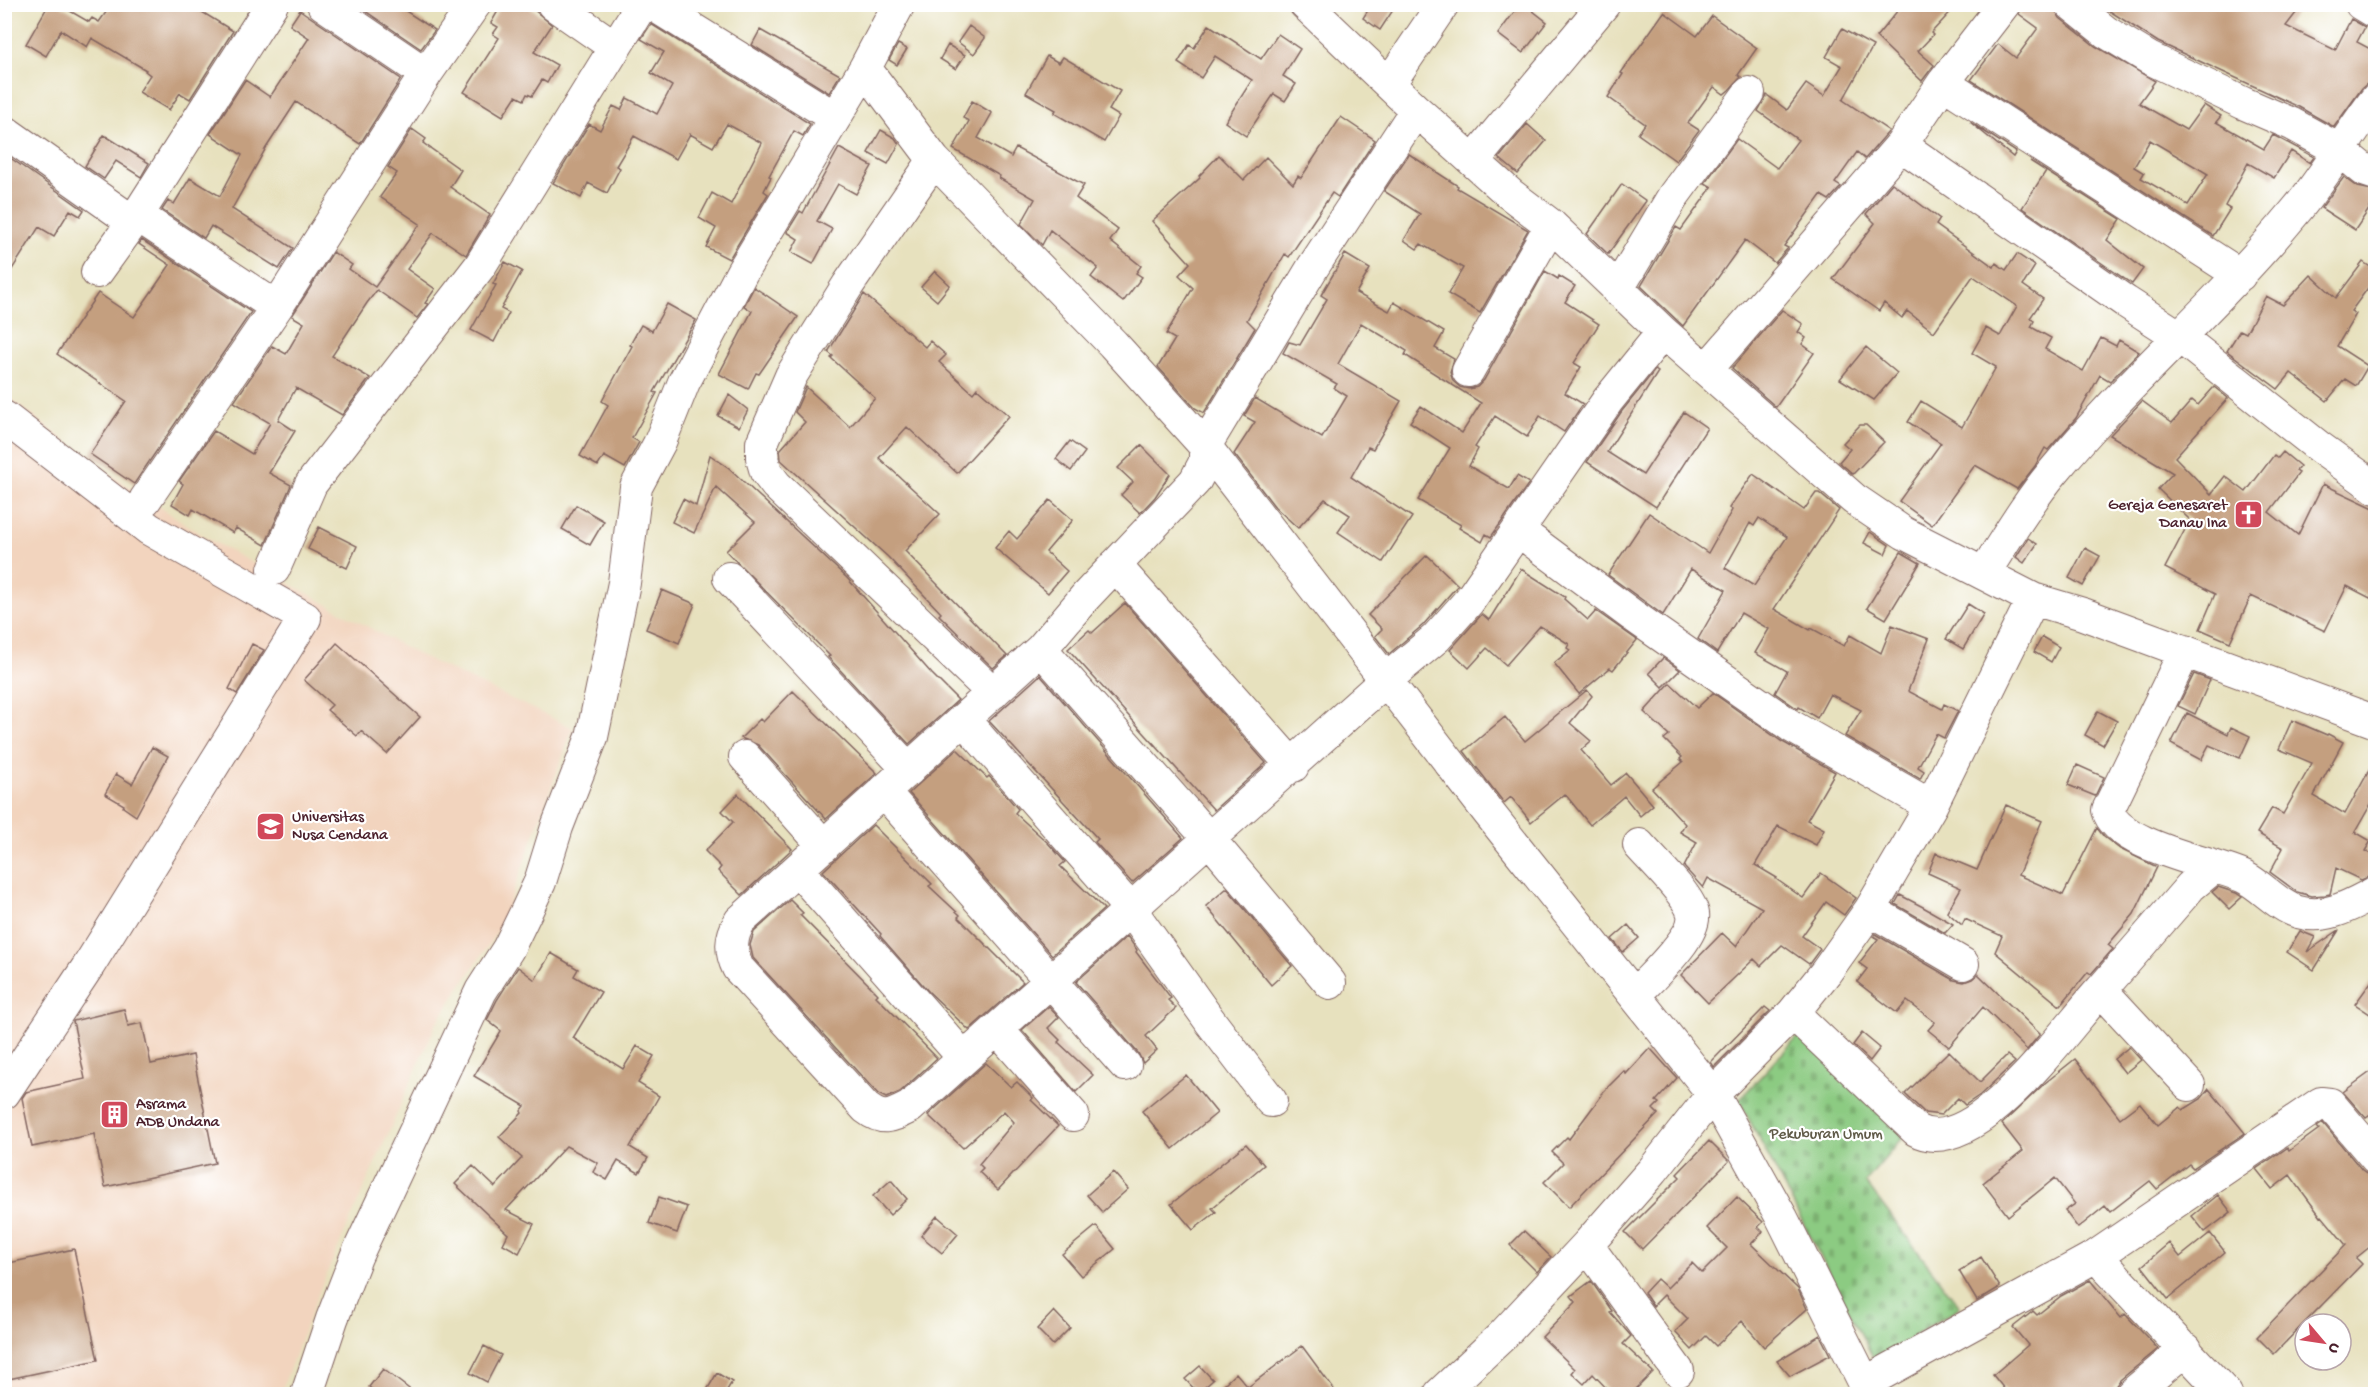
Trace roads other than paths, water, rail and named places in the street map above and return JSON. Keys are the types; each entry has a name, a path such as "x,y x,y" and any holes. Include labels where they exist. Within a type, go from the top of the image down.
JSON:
{"street":[{"path":"97,272 135,219 272,4"},
{"path":"322,4 426,74"},
{"path":"145,500 276,307 426,74 475,4"},
{"path":"553,4 615,47"},
{"path":"274,569 312,484 480,266 642,4"},
{"path":"652,4 834,117"},
{"path":"307,1395 332,1319 356,1257 481,991 507,949 540,882 569,793 592,737 624,583 636,487 660,442 684,382 742,272 865,68 899,4"},
{"path":"1305,4 1416,110 1510,194 1551,225 1663,332 1854,499 1904,533 2033,599 2083,614 2376,722"},
{"path":"1389,84 1443,4"},
{"path":"1474,160 1604,4"},
{"path":"1707,369 1901,145 1943,83 2004,4"},
{"path":"2071,4 2106,32 2149,58 2292,124 2341,151 2364,170 2376,174"},
{"path":"2361,4 2376,13"},
{"path":"865,68 934,160 1113,344 1205,446 1488,812 1713,1094 1782,1218 1868,1389 2096,1256 2321,1103 2330,1104 2376,1158"},
{"path":"1943,83 2240,274"},
{"path":"1617,290 1674,195 1749,93"},
{"path":"1984,573 2052,473 2126,390 2180,337 2295,213 2376,99"},
{"path":"1416,110 1313,267 1205,446 1205,462 1195,481 1041,649 740,921 734,931 732,954 738,968 875,1115 885,1117 910,1107 1443,631 1469,601 1520,531 1608,400 1663,332"},
{"path":"4,131 135,219 276,307"},
{"path":"1901,145 2180,337 2319,447 2376,488"},
{"path":"934,160 848,285 791,376 762,443 762,458 766,472 776,485 993,693"},
{"path":"1468,371 1551,225"},
{"path":"4,417 149,529 305,618 89,964 4,1093"},
{"path":"1520,531 1632,615 1791,726 1931,806"},
{"path":"1116,565 1293,766"},
{"path":"729,578 909,770"},
{"path":"1440,1395 1501,1337 1587,1245 1653,1170 1713,1094 1793,1013 1870,910 1931,806 2033,599"},
{"path":"1041,649 1210,840 1330,983"},
{"path":"2185,651 2108,810 2110,818 2118,827 2167,853 2244,877 2297,912 2335,912 2376,892"},
{"path":"964,720 1131,909 1210,1022 1271,1101"},
{"path":"745,757 824,846"},
{"path":"884,792 1125,1065"},
{"path":"1635,995 1682,945 1692,924 1693,914 1681,892 1639,846"},
{"path":"1793,1013 1916,1130 1932,1137 1959,1131 2017,1088 2191,886 2214,867"},
{"path":"798,870 964,1058"},
{"path":"1870,910 1963,964"},
{"path":"2101,990 2189,1085"},
{"path":"997,1029 1073,1115"},
{"path":"1587,1245 1678,1371"},
{"path":"2096,1256 2186,1349 2226,1395"},
{"path":"2132,1395 2186,1349"}],"place":[{"name":"Gereja Genesaret Danau Ina","path":"2248,515"},
{"name":"Universitas Nusa Cendana","path":"271,827"},
{"name":"Asrama ADB Undana","path":"115,1114"}],"park label":[{"name":"Pekuburan Umum","path":"1826,1135"}]}
